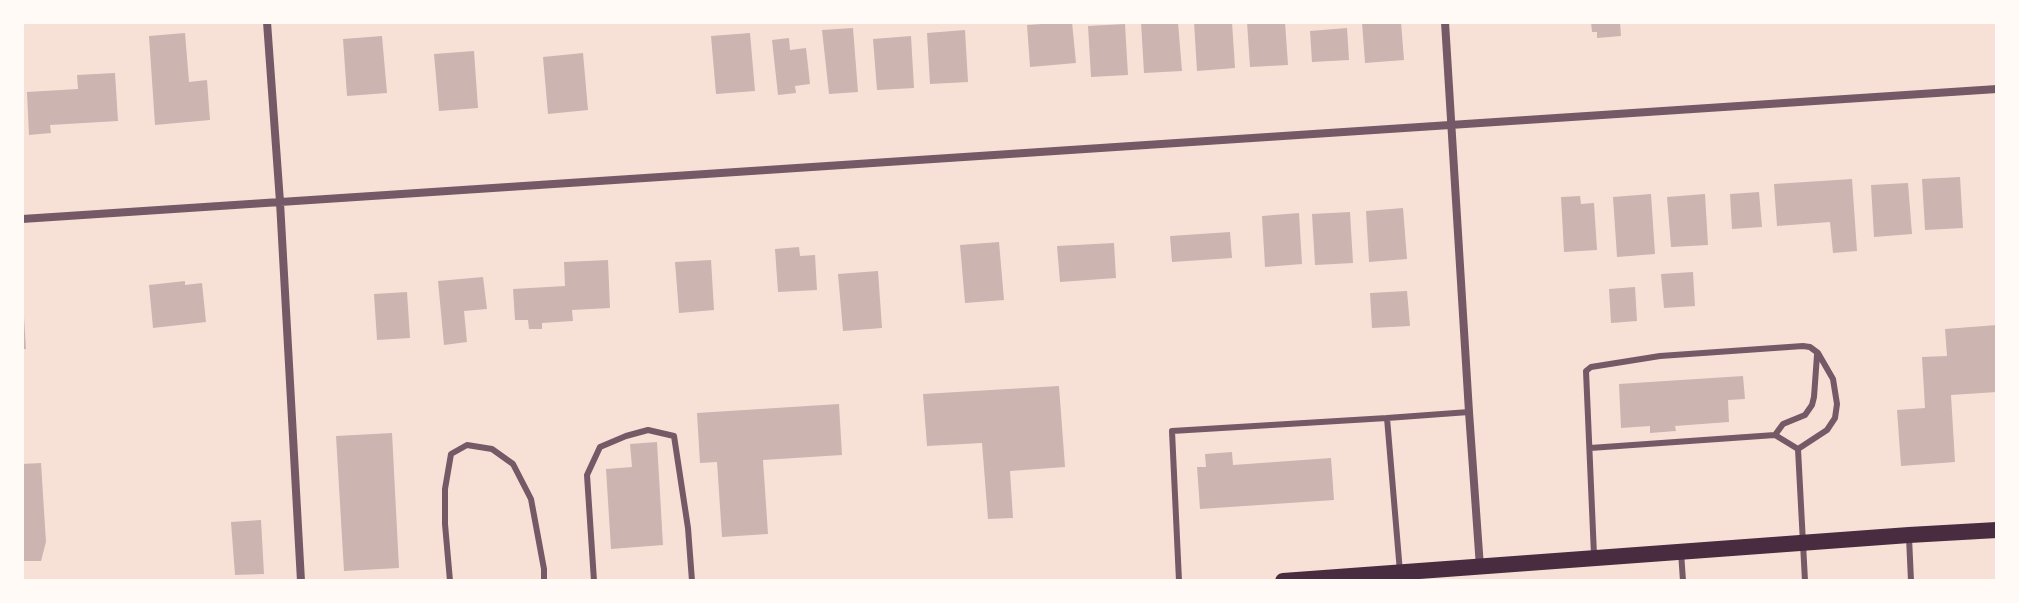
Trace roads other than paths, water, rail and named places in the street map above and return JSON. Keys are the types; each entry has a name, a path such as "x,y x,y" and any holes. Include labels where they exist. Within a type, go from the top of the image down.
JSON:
{"main road":[{"path":"1283,581 1397,576 1997,530"}],"street":[{"path":"267,22 301,581"},
{"path":"1445,22 1480,568"},
{"path":"22,219 1997,89"}],"lane":[{"path":"1594,559 1586,371 1596,365 1660,356 1810,347 1818,353 1833,379 1837,404 1835,418 1827,430 1798,449"},
{"path":"1775,435 1783,424 1805,415 1812,405 1818,353"},
{"path":"1179,581 1172,431 1469,412"},
{"path":"1387,418 1397,576"},
{"path":"594,581 587,475 600,447 648,430 674,436 688,528 692,581"},
{"path":"1590,448 1775,435 1798,449"},
{"path":"450,581 445,489 451,454 467,445 492,449 513,464 531,499 544,581"},
{"path":"1798,449 1805,581"},
{"path":"1909,535 1911,581"},
{"path":"1681,552 1683,581"}]}
